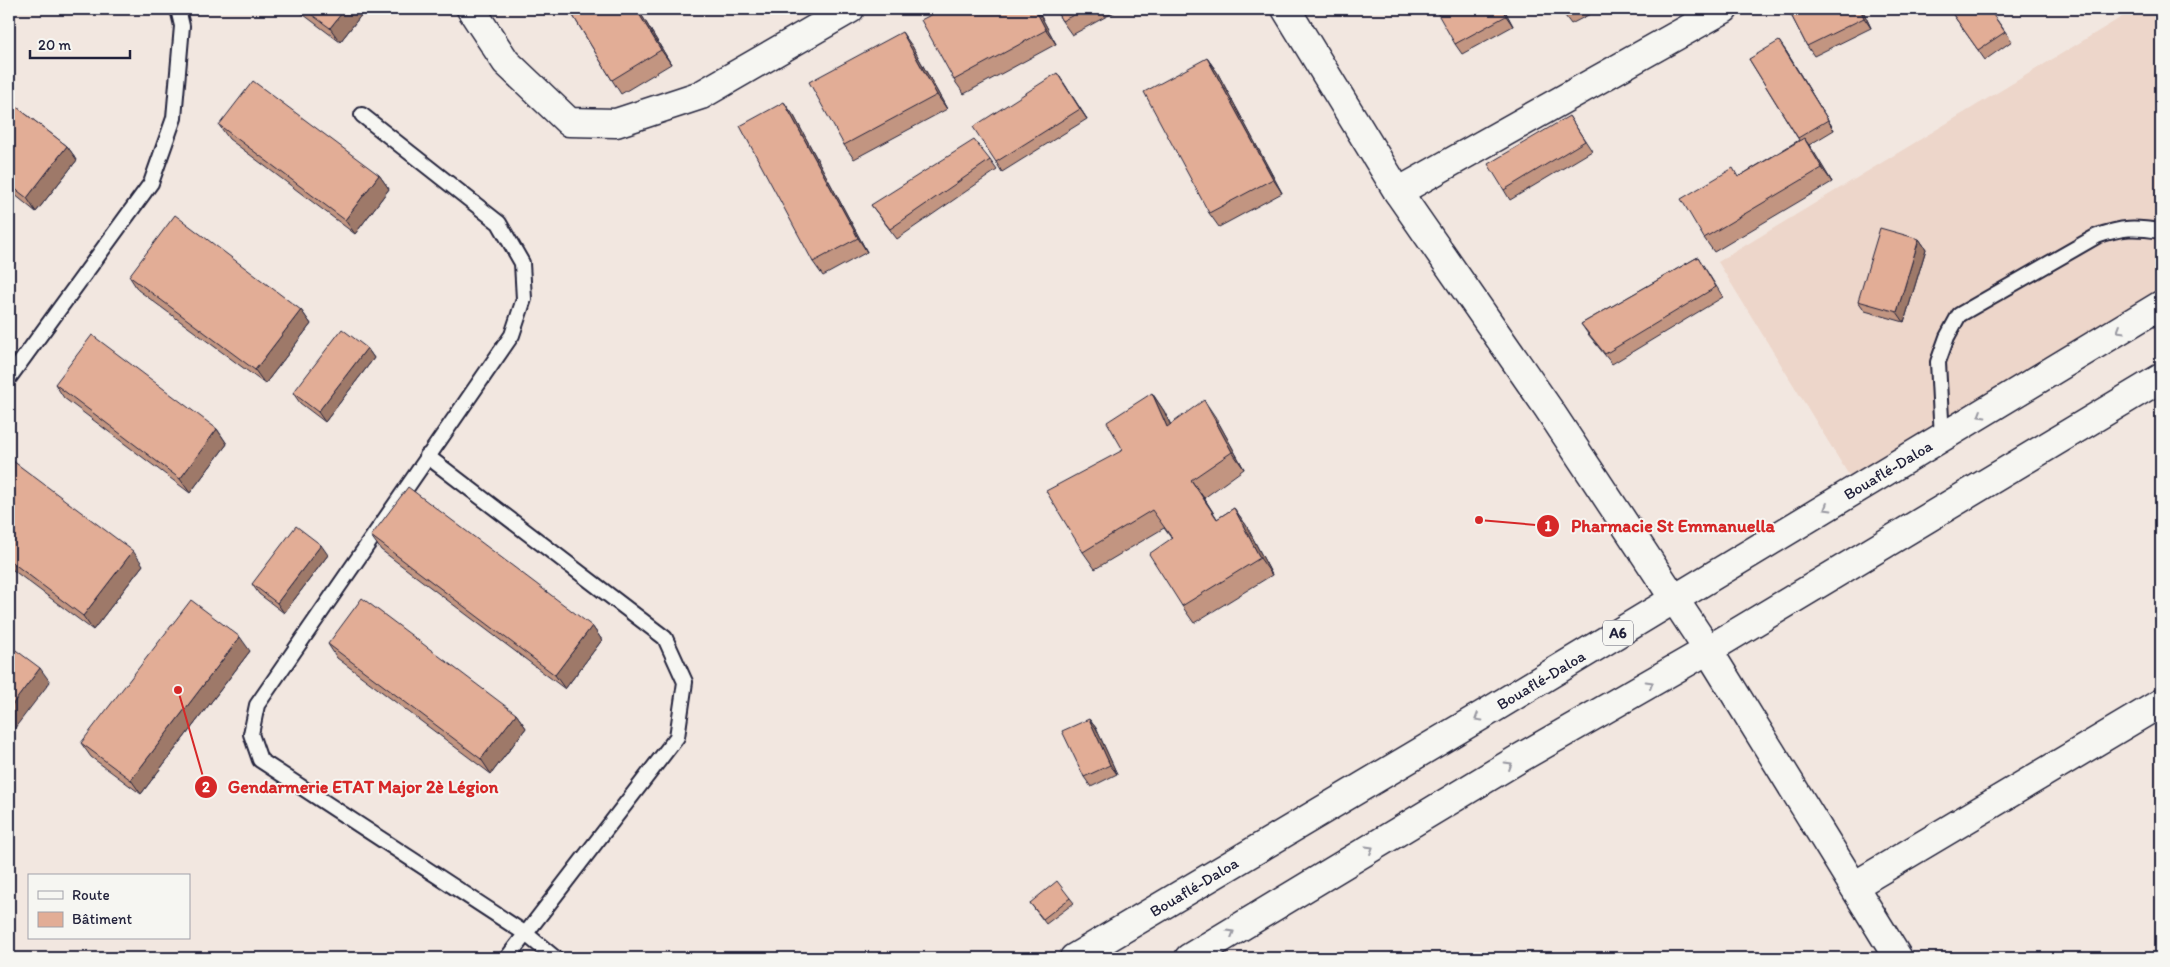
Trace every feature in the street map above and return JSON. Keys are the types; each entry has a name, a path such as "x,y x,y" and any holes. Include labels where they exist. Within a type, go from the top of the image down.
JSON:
{"main road":[{"path":"471,9 506,62 568,122 616,123 701,95 850,9"},
{"path":"1286,9 1398,192 1548,408 1708,650 1898,958"},
{"path":"1398,192 1724,9"},
{"name":"Bouaflé-Daloa","path":"1074,958 1675,599 2161,305"},
{"path":"1189,958 1520,758 1708,650 2161,378"},
{"path":"1854,886 2161,703"}],"lane":[{"path":"9,378 151,183 174,118 182,26 178,9"},
{"path":"362,115 499,223 522,263 524,299 512,335 257,705 251,734 260,760 526,934 555,958"},
{"path":"1942,438 1938,362 1947,337 1959,315 2097,236 2120,228 2142,228 2161,231"},
{"path":"427,456 665,638 685,682 678,737 507,958"}],"shaded area":[{"path":"2135,9 2161,9 2161,288 1850,477 1718,262"}],"building":[{"path":"304,9 345,9 330,28"},
{"path":"569,9 636,9 661,50 612,80"},
{"path":"942,9 1035,9 1046,30 954,80 921,20"},
{"path":"1055,9 1085,9 1062,21"},
{"path":"1435,9 1502,9 1506,16 1455,44"},
{"path":"1788,9 1860,9 1864,18 1807,46"},
{"path":"1949,9 1989,9 2005,32 1978,50"},
{"path":"902,32 937,95 844,145 809,82"},
{"path":"1779,41 1828,120 1798,138 1749,59"},
{"path":"1207,58 1273,179 1209,213 1144,92"},
{"path":"1057,73 1080,109 996,162 973,127"},
{"path":"253,81 379,175 345,220 219,125"},
{"path":"9,101 67,146 27,198 9,184"},
{"path":"784,102 858,238 813,262 740,126"},
{"path":"1569,116 1585,141 1504,190 1488,164"},
{"path":"1804,138 1822,168 1704,238 1681,199 1733,168 1738,177"},
{"path":"974,140 990,160 890,229 871,205"},
{"path":"175,215 301,310 255,370 129,276"},
{"path":"1880,228 1919,239 1897,312 1858,301"},
{"path":"1698,257 1716,287 1605,354 1581,324"},
{"path":"342,329 367,348 318,412 293,393"},
{"path":"92,335 217,429 180,479 55,384"},
{"path":"1152,393 1167,427 1204,400 1232,452 1191,480 1217,519 1234,508 1260,558 1182,606 1149,554 1172,538 1152,510 1083,552 1046,491 1123,450 1107,422"},
{"path":"9,458 133,551 83,616 9,560"},
{"path":"408,487 592,626 555,675 371,536"},
{"path":"296,526 321,545 277,603 252,584"},
{"path":"362,598 516,714 481,759 328,644"},
{"path":"191,600 240,637 131,780 81,743"},
{"path":"9,645 40,668 9,709"},
{"path":"1089,719 1110,765 1084,777 1062,731"},
{"path":"1057,881 1070,898 1043,919 1030,903"}],"place":[{"name":"Pharmacie St Emmanuella","path":"1479,520"},
{"name":"Gendarmerie ETAT Major 2è Légion","path":"178,690"}]}
